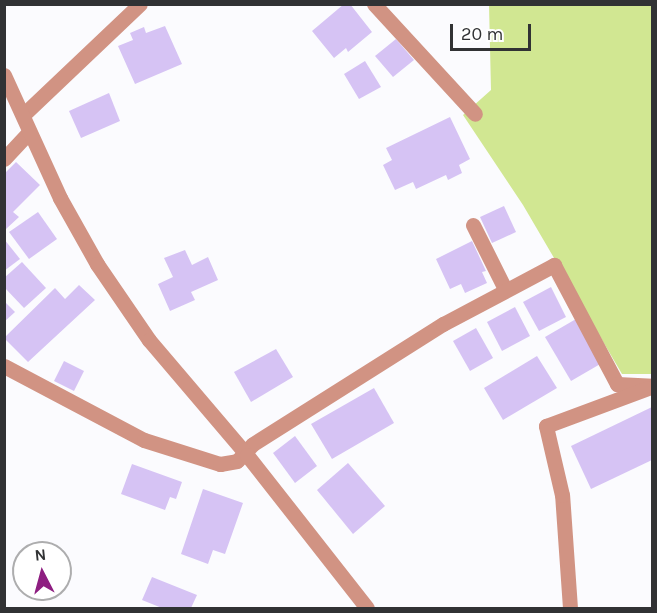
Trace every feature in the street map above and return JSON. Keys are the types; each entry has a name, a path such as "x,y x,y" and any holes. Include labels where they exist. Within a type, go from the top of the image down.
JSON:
{"street":[{"path":"23,115 140,4"},
{"path":"374,4 476,114"},
{"path":"4,75 29,132 97,264 149,340 247,455 367,609"},
{"path":"4,159 29,132"},
{"path":"473,225 505,289"},
{"path":"4,366 144,440 220,464 247,455 253,444 505,289 554,265 617,384 652,386"},
{"path":"570,609 562,495 546,426 652,386"}],"green space":[{"path":"489,5 652,5 652,374 622,374 523,205 463,115 491,90"}],"building":[{"path":"344,4 350,4 372,32 348,52 346,48 334,58 312,31"},
{"path":"165,26 182,64 135,84 118,46 133,40 130,33 144,27 146,33"},
{"path":"396,39 414,60 393,77 375,56"},
{"path":"365,61 381,87 359,99 344,74"},
{"path":"109,93 120,121 81,138 69,111"},
{"path":"450,117 470,159 459,165 462,173 448,180 446,175 416,189 413,182 395,190 383,165 392,160 386,148"},
{"path":"16,162 40,185 13,212 19,217 6,229 4,174"},
{"path":"504,206 516,232 492,243 480,217"},
{"path":"38,212 57,239 29,259 9,232"},
{"path":"4,239 20,259 4,271"},
{"path":"472,241 486,271 482,272 487,283 465,293 461,284 450,289 436,259"},
{"path":"185,250 192,265 208,257 218,280 191,292 195,300 170,311 158,284 173,277 164,258"},
{"path":"22,262 46,288 24,308 4,287 4,278"},
{"path":"79,285 95,300 28,362 4,338 55,288 65,299"},
{"path":"551,287 566,317 539,331 523,302"},
{"path":"4,301 15,312 4,322"},
{"path":"515,307 530,336 502,351 487,322"},
{"path":"576,319 602,363 571,381 545,337"},
{"path":"476,328 493,358 470,371 453,341"},
{"path":"276,349 293,377 251,402 234,372"},
{"path":"537,356 557,388 503,420 484,388"},
{"path":"64,361 84,371 74,391 54,381"},
{"path":"374,388 394,423 332,459 311,424"},
{"path":"652,407 652,460 591,489 571,446"},
{"path":"295,436 317,466 295,483 273,453"},
{"path":"348,463 385,506 353,534 317,490"},
{"path":"132,464 182,482 176,499 170,497 165,510 121,494"},
{"path":"203,489 243,503 225,554 213,550 208,564 181,554"},
{"path":"152,577 197,595 191,608 162,608 142,600"}]}
